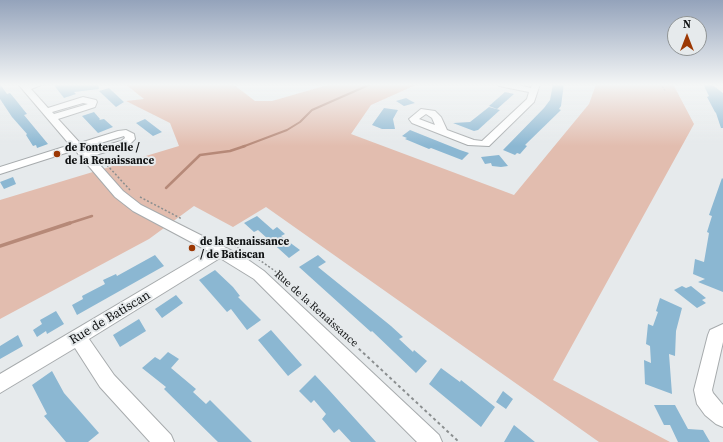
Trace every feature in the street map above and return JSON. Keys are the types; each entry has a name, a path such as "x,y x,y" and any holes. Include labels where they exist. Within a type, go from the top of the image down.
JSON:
{"street":[{"name":"Rue de la Renaissance","path":"40,105 109,184 131,204 217,243 274,288 432,442"},
{"path":"46,111 67,105"},
{"path":"52,118 87,107 90,105"},
{"path":"442,130 472,143 485,144 526,105"},
{"path":"0,171 58,151 81,151"},
{"name":"Rue de Batiscan","path":"0,384 209,258 217,243"},
{"path":"723,331 716,335 704,390 704,397 712,408 723,417"},
{"path":"78,337 107,381 164,442"}],"path":[{"path":"104,161 133,192"},
{"path":"135,194 183,220"},
{"name":"Rue de la Renaissance","path":"217,243 251,254 275,271 459,442"}],"shaded area":[{"path":"133,105 372,105 351,134 514,195 588,105 684,105 694,124 553,380 670,442 599,442 266,207 233,227 194,206 149,239 0,319 0,200 179,146 170,123"}],"building":[{"path":"4,105 19,105 27,114 24,115 48,144 37,148 36,145 33,146 26,135 27,134 12,117"},
{"path":"491,105 502,105 497,109 489,106"},
{"path":"547,105 561,105 559,109 561,110 525,145 527,146 520,154 517,153 515,155 503,150"},
{"path":"711,105 723,105 723,128 721,128"},
{"path":"489,107 500,110 478,130 474,131 453,123 470,122"},
{"path":"384,108 398,110 393,119 395,129 382,129 372,125"},
{"path":"94,112 100,119 99,120 104,119 113,127 98,133 82,116"},
{"path":"145,119 162,132 153,136 136,123"},
{"path":"410,130 469,153 462,160 431,148 429,149 405,139 407,138 402,136"},
{"path":"499,155 508,166 501,167 492,166 491,163 485,164 481,157"},
{"path":"13,177 16,184 4,189 0,182"},
{"path":"722,178 723,292 698,282 705,279 693,274 695,259 704,262 709,233 707,232 712,216 709,215"},
{"path":"257,216 273,230 277,227 285,234 281,236 300,250 289,258 258,230 254,232 244,223"},
{"path":"155,255 164,266 77,315 72,305 83,299 82,296 105,284 103,280 116,274 117,276"},
{"path":"318,255 326,262 318,267 391,326 403,337 399,339 413,352 414,350 427,361 416,373 372,331 371,332 299,267"},
{"path":"215,270 233,287 240,296 238,297 261,320 247,330 231,309 227,312 199,280"},
{"path":"682,286 686,288 691,286 706,298 702,300 706,303 697,308 674,290"},
{"path":"176,295 183,303 162,318 155,309"},
{"path":"660,298 682,308 676,331 675,356 669,354 672,394 645,384 644,360 651,363 650,346 646,344 648,324 653,326 658,312 656,311"},
{"path":"56,311 64,324 47,334 46,331 37,337 33,330 42,324 40,320"},
{"path":"139,319 146,331 120,347 113,335"},
{"path":"271,330 302,365 288,376 258,340"},
{"path":"18,335 23,346 0,359 0,346"},
{"path":"168,352 179,359 171,368 196,389 193,392 206,404 210,400 252,442 218,442 164,389 166,387 142,368 155,357 160,360"},
{"path":"441,368 460,382 461,380 495,407 481,427 429,384"},
{"path":"52,371 64,393 99,433 88,442 66,442 44,416 47,414 32,385"},
{"path":"315,375 376,442 351,442 339,429 334,433 322,419 326,414 314,400 311,403 299,391"},
{"path":"503,391 513,399 506,409 496,402"},
{"path":"654,405 675,405 688,429 703,430 710,442 678,442 670,425 664,425"},
{"path":"514,425 535,442 504,442"}],"waterway":[{"path":"242,147 287,130 300,122 312,110 324,105"},
{"path":"166,188 200,155 230,151 242,147"},
{"path":"67,224 92,216"},
{"path":"0,246 70,223"}],"place":[{"name":"de Fontenelle / de la Renaissance","path":"57,154"},
{"name":"de la Renaissance / de Batiscan","path":"192,248"}]}
